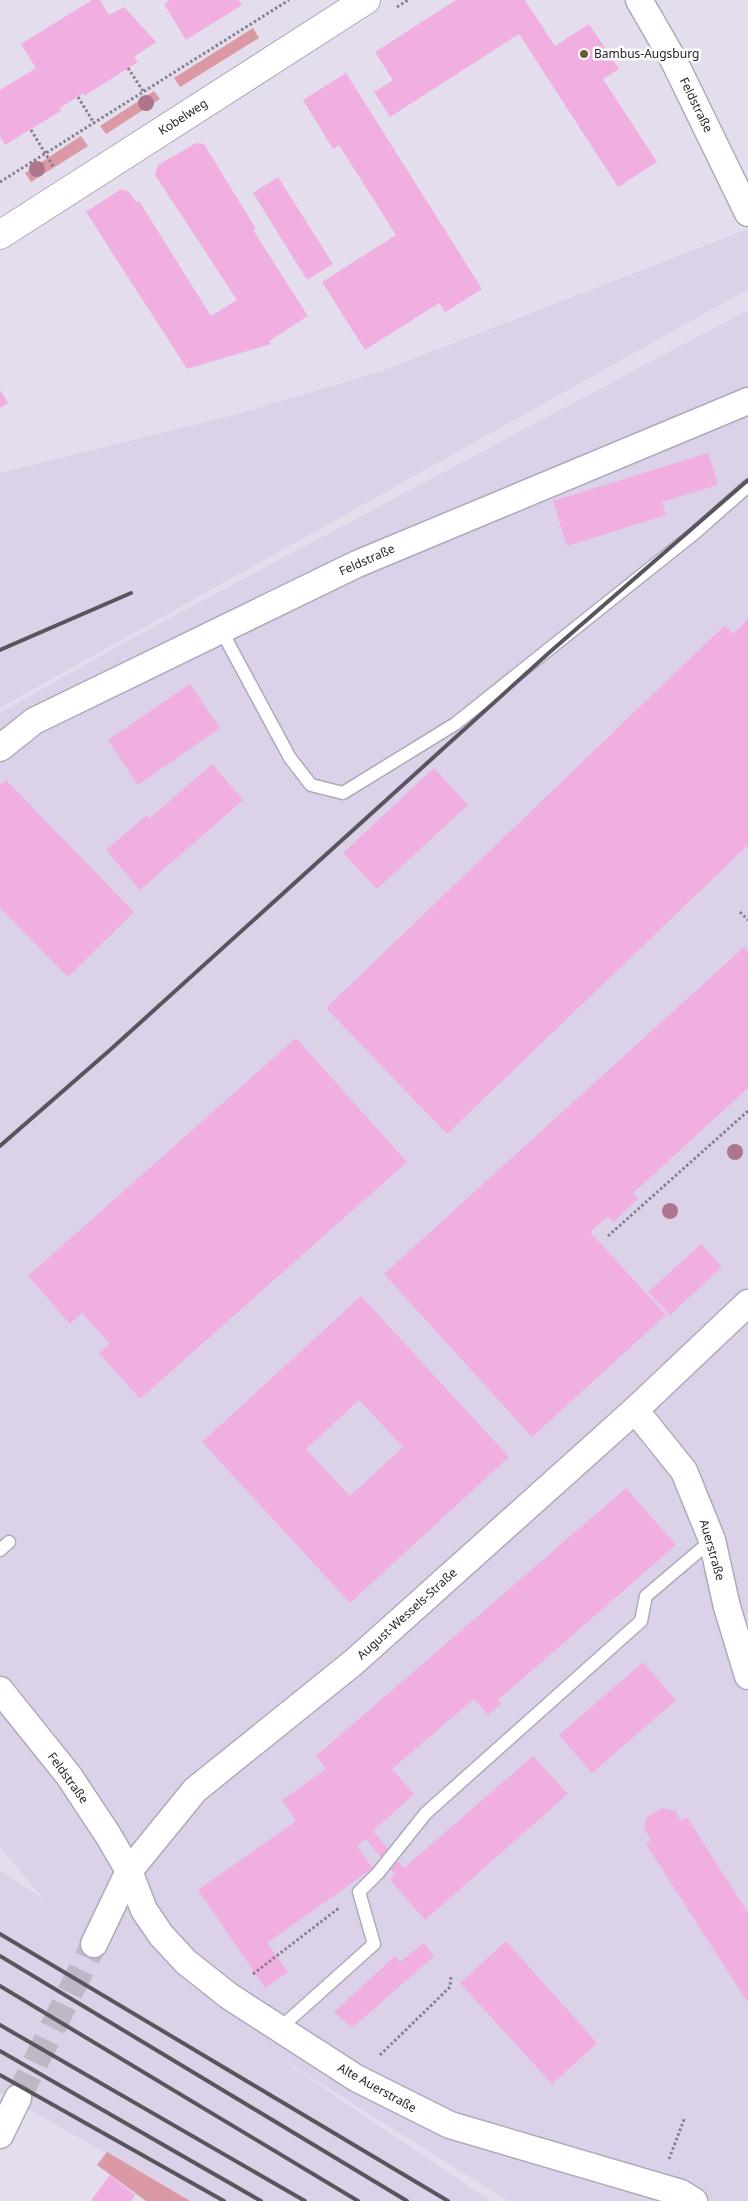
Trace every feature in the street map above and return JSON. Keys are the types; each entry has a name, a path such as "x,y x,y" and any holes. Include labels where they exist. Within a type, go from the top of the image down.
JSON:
{"street":[{"name":"Kobelweg","path":"0,235 366,0"},
{"name":"Feldstraße","path":"639,0 673,59 748,213"},
{"name":"Feldstraße","path":"0,748 34,721 357,564 748,401"},
{"name":"August-Wessels-Straße","path":"94,1944 128,1871 195,1790 354,1662 635,1410 748,1303"},
{"name":"Auerstraße","path":"635,1410 684,1471 712,1540 727,1607 748,1676"},
{"name":"Feldstraße","path":"0,1690 69,1776 108,1835 128,1871"},
{"name":"Alte Auerstraße","path":"128,1871 144,1910 160,1935 186,1962 229,1996 356,2078 450,2125 681,2193 694,2201"},
{"path":"0,2135 18,2098"}],"lane":[{"path":"221,630 290,758 311,786 343,793 455,724 696,532 748,486"},
{"path":"279,2029 374,1944 359,1892 378,1873 426,1813 641,1621 646,1596 712,1540"}],"path":[{"path":"0,182 289,0"},
{"path":"128,68 143,91"},
{"path":"78,97 94,122"},
{"path":"31,130 45,153"},
{"path":"740,912 748,920"},
{"path":"608,1236 748,1111"},
{"path":"255,1972 359,1892"},
{"path":"356,2078 450,1988 451,1976"},
{"path":"658,2186 685,2117"}],"shaded area":[{"path":"253,28 259,38 180,87 174,78"},
{"path":"154,91 160,99 106,134 100,126"},
{"path":"81,136 88,146 31,182 25,173"},
{"path":"748,229 748,289 0,708 0,473 227,417 379,372"},
{"path":"748,310 748,2201 508,2201 266,2049 490,2201 190,2201 0,2093 0,1870 43,1899 0,1847 0,713 116,647"},
{"path":"107,2152 190,2201 146,2201 97,2165"}],"building":[{"path":"92,0 100,0 109,15 124,7 156,42 134,57 138,62 84,96 83,93 60,108 61,111 5,145 0,136 0,90 36,68 21,44"},
{"path":"170,0 239,0 242,5 186,40 164,4"},
{"path":"456,0 525,0 555,46 589,24 619,69 603,79 657,162 618,187 519,34 390,117 374,92 393,80 375,52"},
{"path":"346,73 482,289 445,312 439,303 365,350 322,282 396,235 339,145 333,149 303,100"},
{"path":"196,143 204,144 256,229 253,230 308,316 269,341 271,344 187,369 86,212 121,189 129,192 136,202 139,201 211,316 237,300 155,175 158,165"},
{"path":"278,177 333,264 307,280 253,193"},
{"path":"0,390 8,403 0,408"},
{"path":"708,453 718,485 662,502 666,515 567,546 553,501"},
{"path":"748,619 748,845 447,1134 326,1008 725,625 733,634"},
{"path":"190,684 220,728 138,785 108,740"},
{"path":"212,764 243,800 140,890 106,850 147,815 150,818"},
{"path":"434,768 468,805 377,889 343,853"},
{"path":"6,780 134,912 68,977 0,908 0,786"},
{"path":"744,947 748,951 748,1088 633,1193 638,1199 613,1222 608,1216 590,1232 666,1315 532,1437 384,1274"},
{"path":"296,1038 407,1162 140,1399 99,1353 110,1344 82,1313 70,1324 28,1276"},
{"path":"701,1244 722,1267 670,1315 648,1292"},
{"path":"361,1296 509,1457 350,1603 202,1442","holes":["359,1400 403,1447 350,1496 306,1449"]},
{"path":"626,1488 676,1545 498,1700 501,1704 488,1715 474,1699 392,1769 414,1794 373,1831 404,1868 533,1756 568,1794 425,1920 390,1880 395,1875 366,1839 357,1846 373,1868 267,1943 288,1972 265,1988 198,1890 296,1821 282,1800 326,1769 316,1756"},
{"path":"643,1662 676,1700 592,1773 559,1735"},
{"path":"662,1808 675,1811 681,1821 687,1817 748,1913 748,2003 646,1844 651,1840 644,1829 647,1817"},
{"path":"506,1941 597,2043 552,2084 460,1983"},
{"path":"424,1943 434,1956 352,2028 334,2012 395,1956 400,1962"},
{"path":"110,2175 135,2195 131,2201 91,2201"}],"tunnel":[{"path":"18,2098 94,1944"}],"railway":[{"path":"0,1146 110,1050 551,651 748,480"},
{"path":"0,650 131,593"},
{"path":"0,1934 448,2201"},
{"path":"0,1956 407,2201"},
{"path":"0,1986 358,2201"},
{"path":"0,2025 305,2201"},
{"path":"0,2051 261,2201"},
{"path":"0,2075 224,2201"}],"place":[{"name":"Bambus-Augsburg","path":"584,54"}]}
